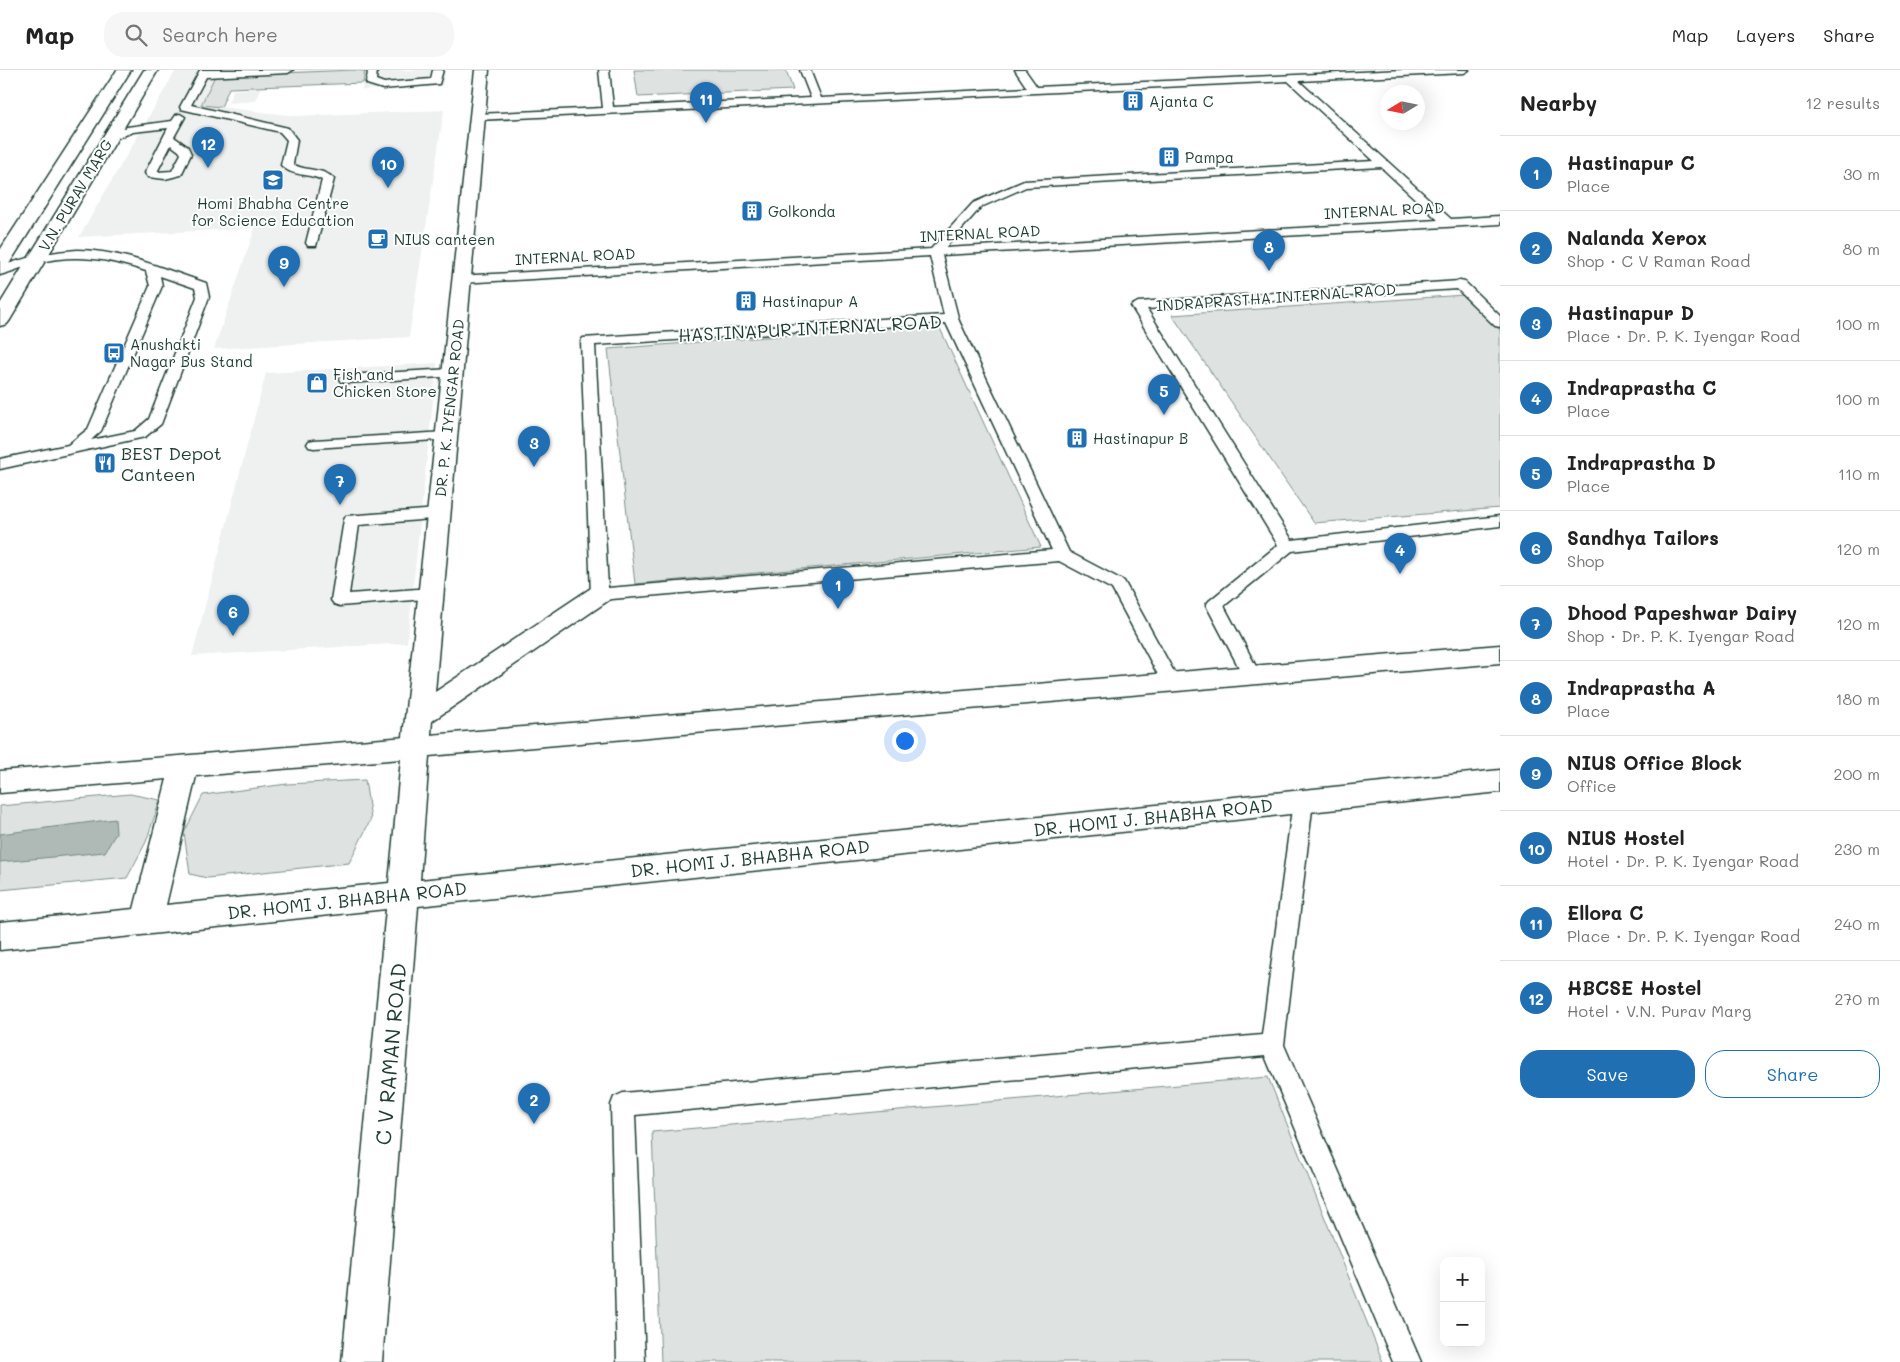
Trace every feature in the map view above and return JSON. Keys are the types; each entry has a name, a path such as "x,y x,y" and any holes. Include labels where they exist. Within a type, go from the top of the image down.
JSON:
{"street":[{"name":"V.N. PURAV MARG","path":"0,264 124,70"},
{"name":"V.N. PURAV MARG","path":"0,320 151,70"},
{"name":"DR. P. K. IYENGAR ROAD","path":"417,731 482,70"},
{"path":"417,731 600,594"},
{"path":"0,782 184,766 417,731 1170,681 1500,654"},
{"name":"C V RAMAN ROAD","path":"362,1362 417,731"},
{"path":"146,921 184,766"},
{"name":"DR. HOMI J. BHABHA ROAD","path":"0,936 1500,781"}],"lane":[{"path":"168,138 204,72 288,70"},
{"path":"371,70 373,72 371,82 383,86 435,82 438,70"},
{"path":"604,70 608,111"},
{"path":"805,70 817,101"},
{"path":"1020,70 1034,90"},
{"path":"1224,70 1234,81"},
{"path":"477,117 1464,70"},
{"path":"1290,78 1448,223"},
{"path":"185,107 284,130 292,140 287,165 291,169 321,173 328,179 312,242"},
{"path":"109,138 131,129 165,126 176,123"},
{"path":"954,325 935,252 978,205 1024,184 1383,164"},
{"name":"INTERNAL ROAD","path":"461,279 1500,220"},
{"path":"0,271 69,254 101,255 152,269 201,286 203,297 156,421 140,434 0,464"},
{"path":"68,450 94,431 156,286 152,269"},
{"name":"INDRAPRASTHA INTERNAL RAOD","path":"1287,546 1138,306 1460,285 1500,323"},
{"name":"HASTINAPUR INTERNAL ROAD","path":"600,594 588,341 951,319 1062,555"},
{"path":"346,379 452,373"},
{"path":"314,444 446,436"},
{"path":"431,594 340,600 352,520 438,514"},
{"path":"1251,674 1215,605 1287,546 1500,521"},
{"path":"600,594 1062,555 1118,585 1170,681"},
{"path":"1303,801 1272,1044 1407,1362"},
{"path":"631,1362 623,1105 1272,1044"}],"shaded area":[{"name":"Homi Bhabha Centre for Science Education","path":"176,70 445,70 442,86 362,90 363,83 229,88 221,107 295,116 444,110 409,337 214,349 255,228 79,237"},
{"path":"634,70 786,70 793,90 638,97"},
{"path":"365,71 363,83 229,88 221,107 201,105 215,76"},
{"path":"260,88 256,101 228,103 233,90"},
{"path":"1464,295 1500,330 1500,508 1314,523 1172,315"},
{"path":"938,324 1041,547 635,584 608,349"},
{"path":"437,363 407,643 192,656 266,373"},
{"path":"365,780 371,819 349,863 207,878 190,874 184,833 203,795 287,784"},
{"path":"130,794 160,800 146,842 127,878 0,890 0,806"},
{"path":"115,819 116,833 105,852 0,862 0,834"},
{"path":"1268,1077 1383,1362 661,1362 652,1132"}],"place":[{"name":"Ajanta C","path":"1133,101"},
{"name":"Ellora C","path":"706,123"},
{"name":"Pampa","path":"1169,157"},
{"name":"HBCSE Hostel","path":"208,168"},
{"name":"Homi Bhabha Centre for Science Education","path":"273,180"},
{"name":"NIUS Hostel","path":"388,188"},
{"name":"Golkonda","path":"752,211"},
{"name":"NIUS canteen","path":"378,239"},
{"name":"Indraprastha A","path":"1269,271"},
{"name":"NIUS Office Block","path":"284,287"},
{"name":"Hastinapur A","path":"746,301"},
{"name":"Anushakti Nagar Bus Stand","path":"114,353"},
{"name":"Fish and Chicken Store","path":"317,383"},
{"name":"Indraprastha D","path":"1164,415"},
{"name":"Hastinapur B","path":"1077,438"},
{"name":"BEST Depot Canteen","path":"105,463"},
{"name":"Hastinapur D","path":"534,467"},
{"name":"Dhood Papeshwar Dairy","path":"340,505"},
{"name":"Indraprastha C","path":"1400,574"},
{"name":"Hastinapur C","path":"838,609"},
{"name":"Sandhya Tailors","path":"233,636"},
{"name":"Nalanda Xerox","path":"534,1124"}]}
